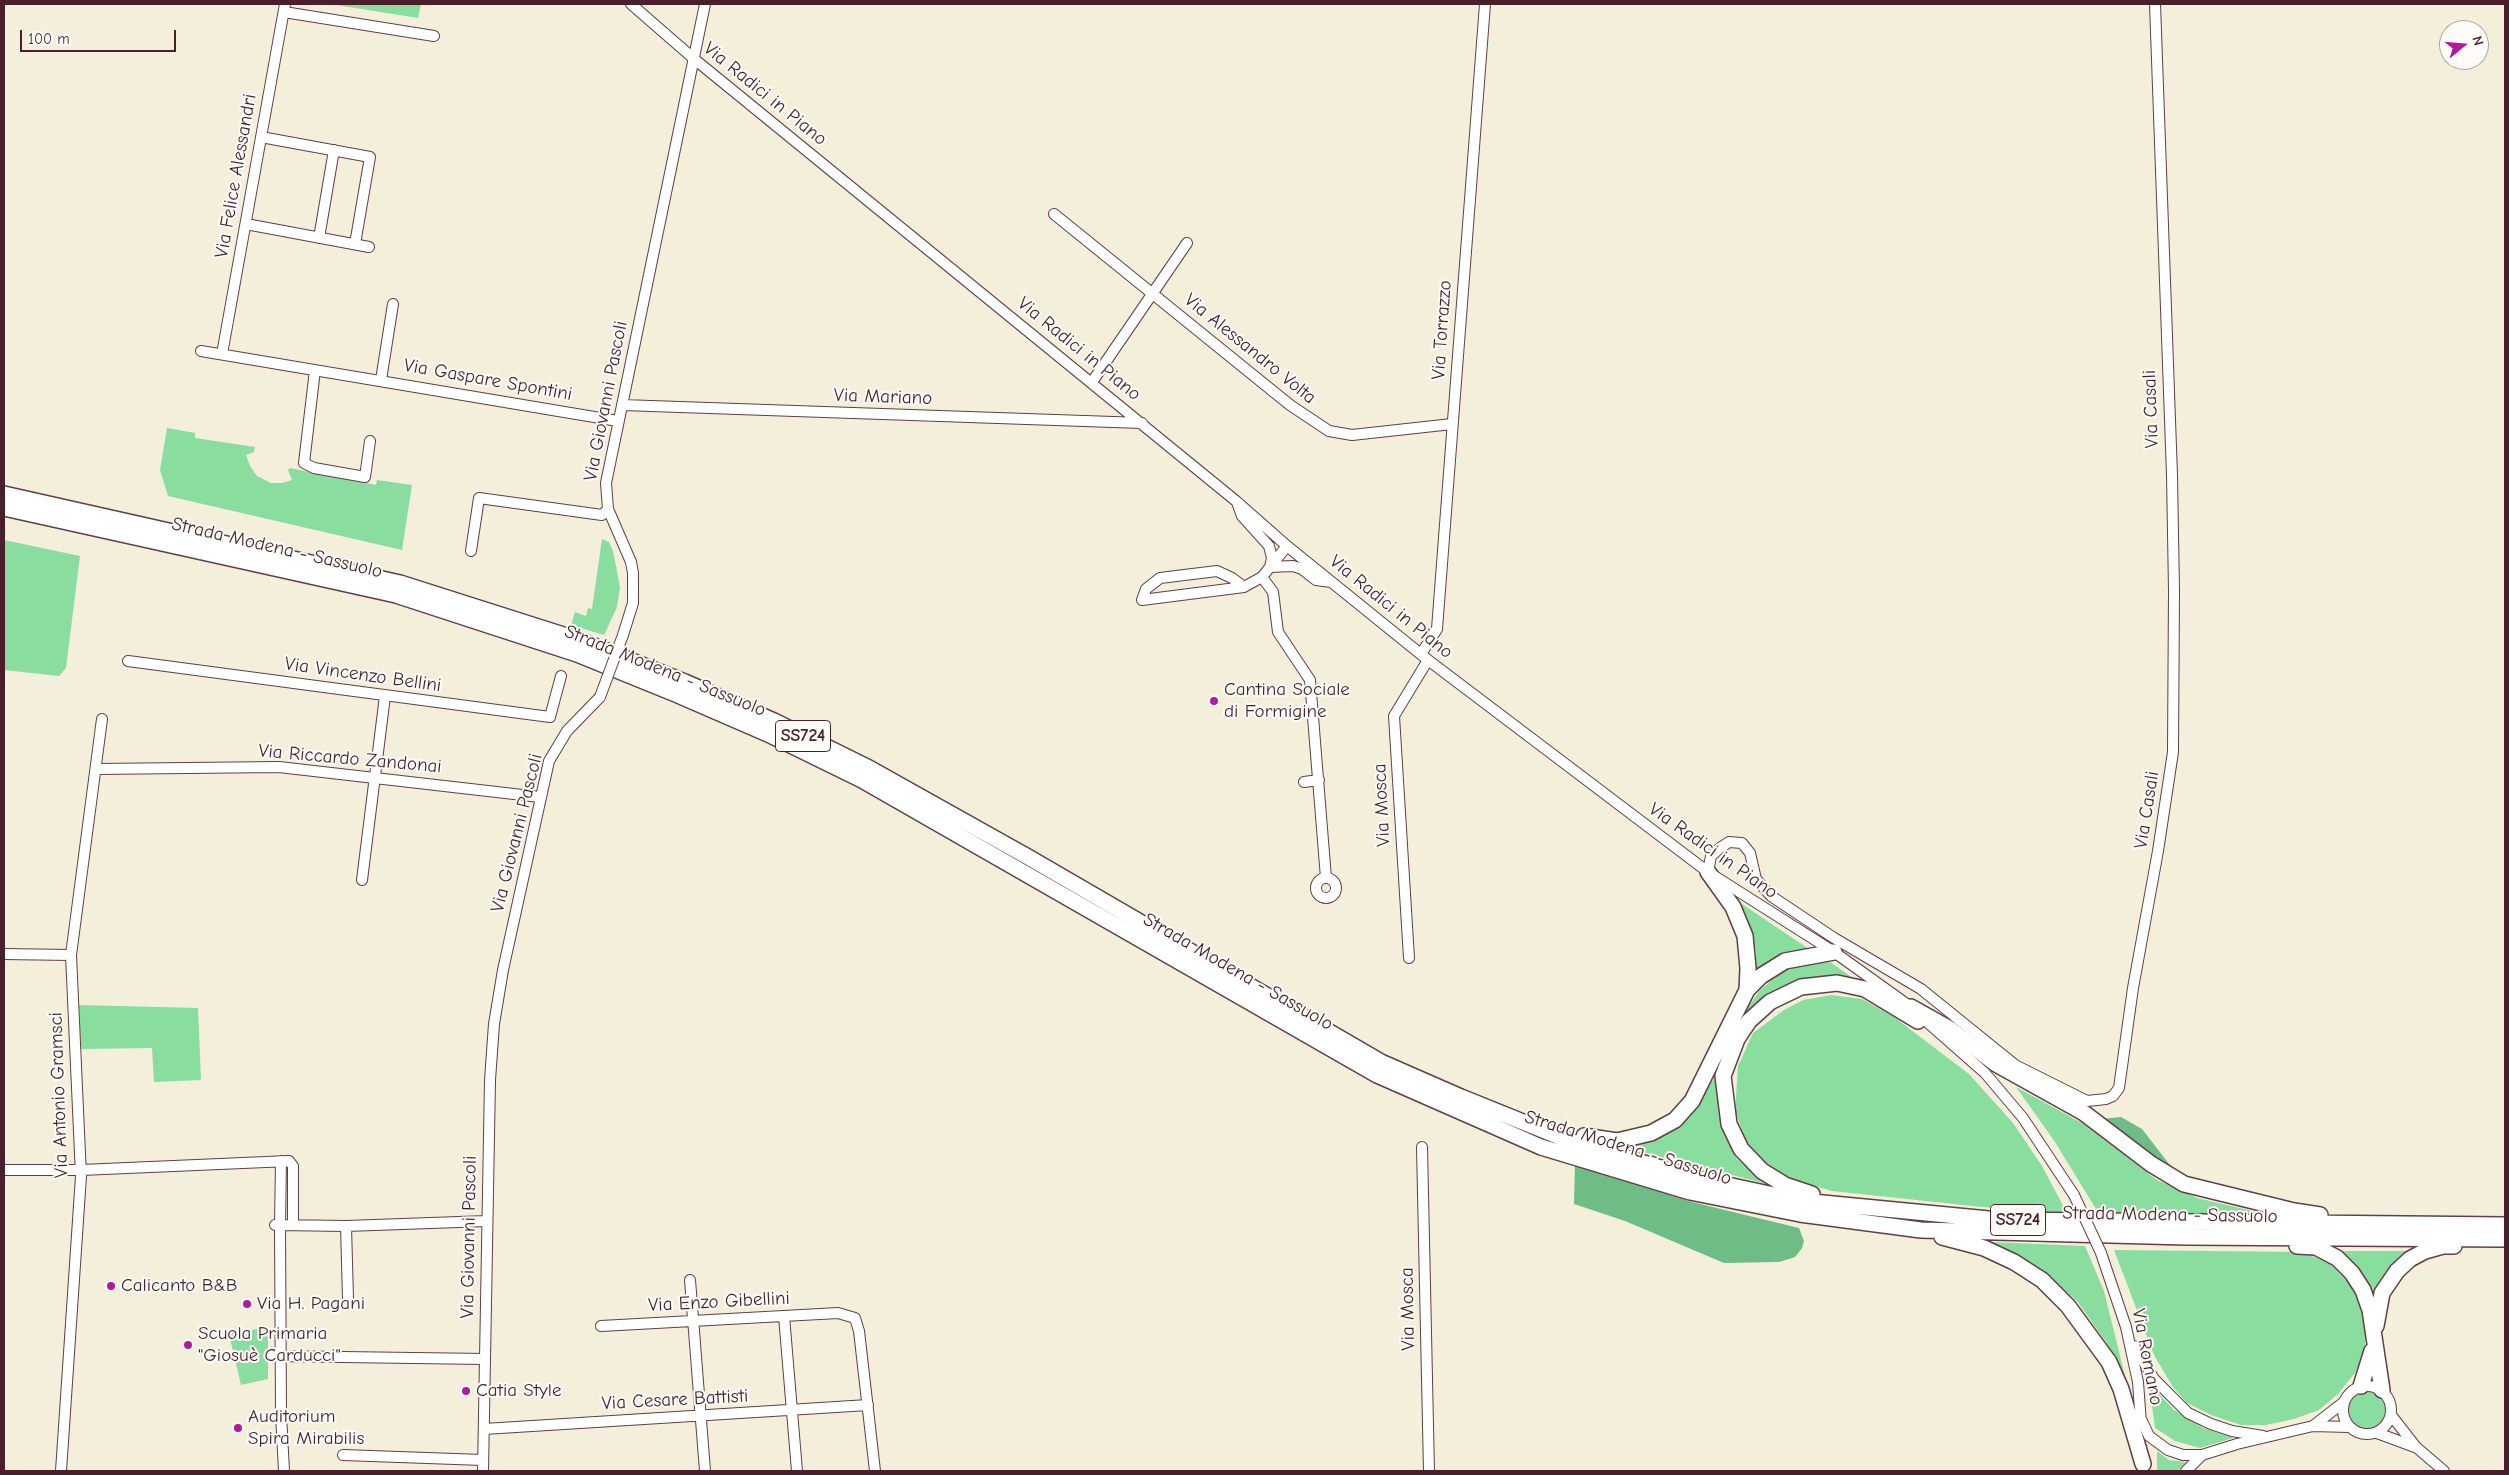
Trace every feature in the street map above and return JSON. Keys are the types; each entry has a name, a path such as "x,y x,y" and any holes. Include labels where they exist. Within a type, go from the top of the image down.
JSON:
{"highway":[{"name":"Strada Modena - Sassuolo","path":"4,494 400,583 579,640 685,682 774,721 869,768 1028,857 1381,1062 1576,1143 1695,1178 1802,1200 1846,1206 1999,1220 2505,1225"},
{"name":"Strada Modena - Sassuolo","path":"4,508 396,595 577,654 678,694 768,734 862,780 1377,1075 1541,1147 1690,1192 1800,1214 1921,1230 2186,1237 2505,1239"},
{"path":"1708,872 1733,907 1745,936 1748,968 1747,990"},
{"path":"1541,1130 1564,1131 1595,1139 1617,1141 1651,1133 1675,1120 1692,1101 1747,990 1761,976 1785,961 1834,952"},
{"path":"1846,1206 1785,1185 1762,1171 1741,1149 1729,1124 1723,1076 1736,1040 1749,1021 1770,1002 1801,987 1837,983 1865,989 1944,1037"},
{"path":"1911,1007 1950,1029 1996,1064 2084,1113 2151,1164 2184,1184 2294,1211 2389,1224"},
{"path":"1921,1230 1984,1248 2014,1262 2042,1280 2068,1306 2109,1362 2121,1389 2143,1468"},
{"path":"2186,1237 2316,1247 2337,1258 2352,1273 2363,1290 2370,1310 2382,1390"},
{"path":"2361,1386 2368,1368 2380,1301 2386,1285 2410,1259 2424,1251 2443,1246 2505,1246"}],"street":[{"name":"Via Radici in Piano","path":"631,4 693,58 1092,382 1236,501 1287,546 1425,657 1708,872 1834,952 1911,1007 1985,1073 2023,1118 2074,1195 2101,1252"},
{"name":"Via Giovanni Pascoli","path":"483,1471 490,1080 494,1024 503,970 549,761 557,745 600,697 624,635 633,603 634,579 631,562 608,509 606,482 693,58 706,4"},
{"name":"Via Torrazzo","path":"1425,657 1437,629 1485,4"},
{"name":"Via Casali","path":"1708,872 1711,856 1720,848 1729,842 1742,842 1750,854 1756,879 1772,896 1834,938 1921,988 2015,1065 2087,1101 2106,1099 2116,1093 2119,1088 2133,988 2158,851 2173,752 2172,485 2155,4"},
{"path":"285,8 434,36"},
{"name":"Via Felice Alessandri","path":"222,354 285,8"},
{"path":"261,136 370,157 354,244"},
{"path":"319,238 334,150"},
{"name":"Via Alessandro Volta","path":"1054,214 1154,293 1290,405 1329,431 1352,435 1452,424"},
{"path":"246,224 369,247"},
{"path":"1092,382 1187,243"},
{"name":"Via Gaspare Spontini","path":"380,380 393,304"},
{"name":"Via Gaspare Spontini","path":"201,351 618,421"},
{"path":"314,370 304,462 314,468 365,477 370,441"},
{"name":"Via Mariano","path":"622,405 1142,423"},
{"path":"471,551 479,498 592,514 602,514 608,509"},
{"path":"1236,501 1242,516 1269,546 1272,558 1270,567"},
{"path":"1244,588 1232,578 1217,571 1179,575 1160,578 1146,588 1142,600 1244,588 1262,577 1287,546"},
{"path":"1270,567 1293,566 1302,569 1316,580 1332,582"},
{"path":"1262,577 1273,592 1278,632 1310,680 1326,878"},
{"name":"Via Mosca","path":"1409,958 1394,716 1425,657"},
{"name":"Via Vincenzo Bellini","path":"128,661 550,717 561,676"},
{"path":"362,880 385,696"},
{"name":"Via Antonio Gramsci","path":"61,1471 81,1170 71,955 102,719"},
{"name":"Via Riccardo Zandonai","path":"96,769 279,767 540,797"},
{"path":"1304,782 1319,780"},
{"path":"4,954 71,955"},
{"name":"Via Mosca","path":"1422,1147 1429,1471"},
{"path":"4,1170 81,1170 289,1160 293,1166 293,1225"},
{"path":"280,1161 277,1225 276,1356 284,1471"},
{"path":"277,1225 346,1226 487,1221"},
{"path":"346,1226 348,1299"},
{"name":"Via Romano","path":"2101,1252 2126,1327 2138,1382 2143,1468"},
{"path":"690,1280 705,1471"},
{"name":"Via Enzo Gibellini","path":"601,1326 838,1313 855,1318 859,1331 868,1405"},
{"path":"784,1316 797,1471"},
{"path":"2126,1327 2140,1357 2154,1379 2188,1413 2210,1424 2232,1431 2266,1436"},
{"path":"276,1356 485,1359"},
{"path":"2313,1426 2344,1402 2354,1389 2361,1386 2375,1386 2382,1390 2390,1401 2392,1415 2416,1447 2444,1471"},
{"path":"2344,1402 2343,1415 2350,1427"},
{"path":"868,1405 875,1471"},
{"name":"Via Cesare Battisti","path":"484,1429 868,1405"},
{"path":"2377,1432 2389,1422 2392,1415"},
{"path":"2141,1419 2150,1436 2168,1450 2183,1455 2202,1455 2266,1436 2313,1426 2350,1427 2362,1434 2377,1432 2416,1447"},
{"path":"343,1455 483,1460"},
{"path":"2186,1471 2202,1455"},
{"path":"280,1471 282,1460"}],"green space":[{"path":"330,4 421,4 418,18"},
{"path":"167,428 195,433 195,438 255,447 254,452 246,455 250,466 257,476 271,483 282,483 292,480 288,470 290,468 376,485 377,480 412,485 402,550 168,496 160,470"},
{"path":"602,539 609,542 613,551 620,587 617,607 604,635 571,625 575,612 586,616 588,608 592,609"},
{"path":"4,540 80,556 66,668 59,676 4,670"},
{"path":"1739,902 1812,951 1756,974 1756,952 1750,926"},
{"path":"1830,962 1860,983 1808,983 1735,1033 1746,1010 1760,990 1779,974 1798,965"},
{"path":"1831,995 1862,999 1894,1017 1969,1074 2013,1123 2042,1166 2067,1213 1982,1207 1832,1191 1795,1180 1771,1169 1746,1141 1735,1111 1738,1066 1753,1033 1784,1010 1803,1000"},
{"path":"79,1005 198,1008 201,1080 154,1082 152,1048 81,1049"},
{"path":"1715,1077 1721,1127 1737,1159 1767,1184 1627,1148 1663,1135 1688,1118"},
{"path":"2016,1087 2082,1123 2157,1180 2197,1198 2274,1216 2099,1214 2055,1142"},
{"path":"2121,1117 2142,1129 2173,1169 2101,1119"},
{"path":"1575,1164 1692,1202 1799,1228 1804,1241 1802,1248 1795,1257 1779,1262 1724,1263 1625,1221 1574,1204"},
{"path":"1990,1242 2085,1246 2104,1291 2126,1380 2106,1342 2077,1301 2043,1271"},
{"path":"2114,1250 2303,1252 2330,1264 2352,1286 2366,1319 2365,1349 2355,1373 2338,1394 2319,1410 2294,1419 2266,1425 2241,1425 2211,1415 2187,1403 2173,1387 2154,1355"},
{"path":"2341,1251 2416,1251 2376,1302 2368,1283"},
{"path":"268,1327 268,1379 241,1385 229,1334"},
{"path":"2149,1383 2173,1409 2203,1428 2233,1438 2200,1448 2175,1441 2155,1428"},
{"path":"2367,1391 2381,1396 2386,1410 2381,1424 2367,1429 2353,1424 2348,1410 2353,1396"},
{"path":"2157,1451 2169,1460 2186,1462 2178,1471 2157,1471"}],"place":[{"name":"Cantina Sociale di Formigine","path":"1214,701"},
{"name":"Calicanto B&B","path":"111,1286"},
{"name":"Via H. Pagani","path":"247,1304"},
{"name":"Scuola Primaria \"Giosuè Carducci\"","path":"188,1345"},
{"name":"Catia Style","path":"466,1391"},
{"name":"Auditorium Spira Mirabilis","path":"238,1428"}]}
